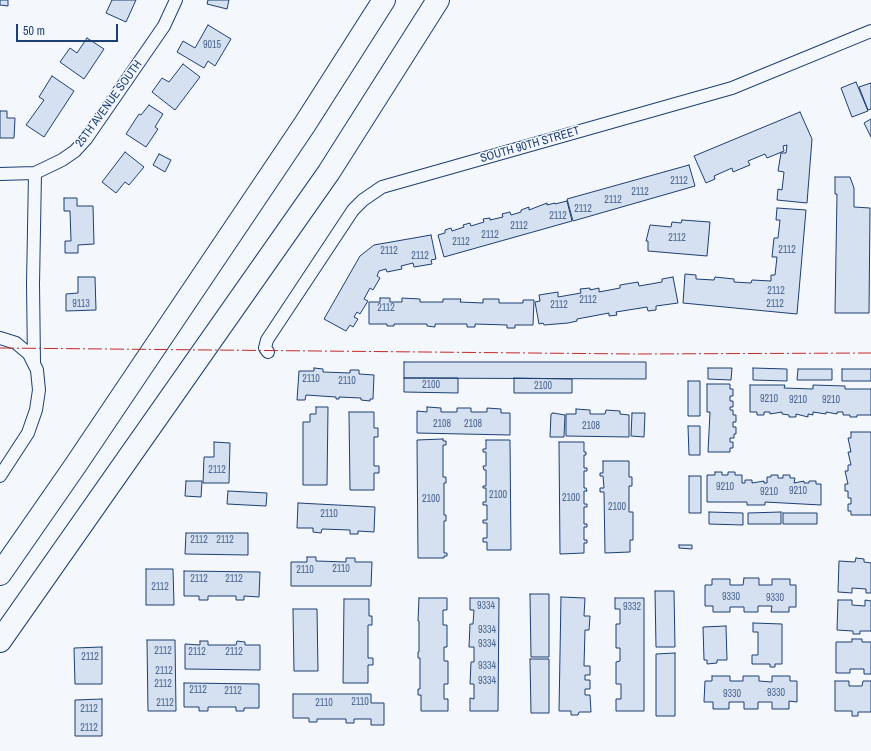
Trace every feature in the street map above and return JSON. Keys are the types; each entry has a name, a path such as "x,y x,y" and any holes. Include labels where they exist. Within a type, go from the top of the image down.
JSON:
{"highway":[{"path":"0,574 75,466 300,130 384,0"},
{"path":"0,640 329,172 438,0"}],"street":[{"name":"25TH AVENUE SOUTH","path":"35,173 62,160 86,139 164,26 176,0"},
{"name":"SOUTH 90TH STREET","path":"268,352 265,348 267,340 353,210 363,200 382,187 732,88 871,31"},
{"path":"0,174 35,173 33,284 34,362 39,380 39,390 33,422 28,433 0,476"},
{"path":"0,338 9,340 23,347 34,362"}],"building":[{"path":"0,0 8,0 8,6 0,5"},
{"path":"112,0 136,0 126,22 106,13"},
{"path":"208,0 229,0 227,9 207,4"},
{"path":"208,25 231,39 215,66 208,61 204,68 177,52 183,41 195,48"},
{"path":"87,38 104,49 84,79 60,62 70,48 77,53"},
{"path":"183,64 200,77 175,110 152,92 162,78 169,82"},
{"path":"52,76 74,91 44,137 26,125 44,100 39,97"},
{"path":"856,82 868,111 852,117 841,88"},
{"path":"871,83 871,109 868,110 859,87"},
{"path":"149,105 163,114 155,127 158,129 146,147 126,134 139,114 141,115"},
{"path":"0,111 7,111 7,118 15,118 14,138 0,138"},
{"path":"800,112 812,139 807,203 777,200 778,189 782,190 784,172 778,171 781,153 786,153 787,145 783,146 784,151 767,158 765,154 748,161 750,165 733,172 732,168 714,176 715,179 706,183 694,156"},
{"path":"871,119 871,137 864,123"},
{"path":"125,152 144,167 129,185 125,182 116,193 102,182"},
{"path":"159,154 171,160 165,172 153,165"},
{"path":"689,165 695,186 573,221 567,199"},
{"path":"835,177 850,177 854,188 854,207 870,208 869,313 835,313 837,194 835,194"},
{"path":"64,198 77,198 77,206 93,206 94,244 78,245 78,253 65,253 65,241 71,241 70,211 64,211"},
{"path":"567,201 572,221 444,257 438,235 445,233 445,230 451,228 452,231 464,227 463,225 470,223 471,226 484,222 483,219 490,218 490,220 503,217 502,214 510,212 511,215 521,212 521,210 529,207 529,210 547,203 547,205"},
{"path":"777,208 806,210 797,314 683,303 685,274 696,275 696,279 714,280 715,277 734,279 734,282 751,283 752,280 771,281 771,275 775,275 777,257 772,257 774,238 778,238 780,220 776,220"},
{"path":"682,220 710,222 707,256 648,251 648,241 646,241 650,225 671,227 672,222 681,223"},
{"path":"431,235 436,259 431,260 432,264 414,267 413,263 401,266 402,269 387,272 386,269 379,271 377,276 380,278 373,290 370,288 364,299 368,301 360,314 357,312 354,317 358,319 353,327 350,325 346,331 324,319 360,256 374,245"},
{"path":"78,277 95,277 96,310 66,311 66,294 78,293"},
{"path":"673,277 678,303 656,306 656,310 648,311 647,307 616,312 617,315 609,316 609,313 577,319 577,321 568,323 539,324 535,302 540,301 539,295 558,292 558,297 581,293 580,289 590,288 590,290 599,288 599,292 620,288 620,285 638,282 639,286 662,282 662,279"},
{"path":"380,298 390,298 390,302 402,302 402,298 420,299 420,302 443,302 443,299 461,299 460,302 483,303 483,299 499,299 499,303 523,303 523,300 534,300 533,325 515,325 515,328 507,328 507,325 475,324 475,327 467,327 467,324 435,324 435,327 427,326 427,324 394,324 394,326 387,326 387,324 369,324 369,302 380,302"},
{"path":"404,362 646,362 646,379 404,378"},
{"path":"314,368 323,369 323,372 350,373 350,370 359,370 359,374 374,375 373,399 370,399 370,401 361,400 361,398 339,397 339,399 336,399 336,397 306,395 305,400 297,400 299,371 314,371"},
{"path":"708,368 732,368 731,380 708,379"},
{"path":"753,368 787,369 787,381 753,380"},
{"path":"798,369 832,369 832,380 797,380"},
{"path":"842,369 871,369 871,381 842,381"},
{"path":"404,378 458,378 458,393 404,392"},
{"path":"514,378 572,379 572,393 514,393"},
{"path":"688,381 700,381 700,416 688,416"},
{"path":"707,384 730,384 730,389 733,389 733,396 730,396 730,401 733,401 733,407 730,407 730,410 733,410 733,415 736,415 736,422 733,422 733,427 736,427 736,434 734,434 734,438 730,438 730,442 733,442 733,448 730,448 730,452 708,452 710,412 707,412"},
{"path":"750,385 785,385 784,388 813,389 813,385 845,386 845,389 871,389 871,415 857,415 857,417 850,417 850,415 843,415 843,412 837,412 837,414 826,412 826,414 813,412 813,415 808,414 808,417 796,414 796,417 789,417 789,415 782,414 782,412 770,414 770,412 764,412 764,415 757,415 757,412 750,412"},
{"path":"316,407 328,407 327,485 303,485 303,422 310,422 310,414 316,414"},
{"path":"427,407 441,408 441,412 457,412 457,408 471,408 471,412 487,412 487,408 501,409 501,413 510,413 510,435 417,433 417,411 427,412"},
{"path":"576,409 590,410 590,414 605,414 606,410 620,411 620,414 629,415 629,437 566,436 566,414 576,414"},
{"path":"349,412 374,412 374,428 378,428 378,437 374,437 374,466 379,466 379,473 374,473 374,490 350,490"},
{"path":"632,413 645,413 644,437 631,436"},
{"path":"551,414 565,415 564,437 550,437"},
{"path":"688,426 700,426 700,455 689,455"},
{"path":"851,432 871,432 871,515 851,515 851,511 848,511 848,504 851,504 851,498 848,498 848,491 845,491 845,484 848,484 845,471 848,471 848,465 851,465 848,452 851,452 848,438 851,438"},
{"path":"443,439 443,441 446,441 446,445 443,445 443,477 446,477 446,483 444,483 444,515 446,515 446,521 444,521 444,553 447,553 447,556 444,556 444,558 418,558 417,440"},
{"path":"486,440 510,440 511,550 487,550 487,542 483,542 483,538 487,538 487,523 483,523 483,520 487,520 487,505 483,505 483,502 486,502 486,488 483,488 483,486 486,486 486,470 484,470 483,466 486,466 486,452 483,452 483,449 486,449"},
{"path":"214,442 230,443 229,483 203,483 204,457 214,457"},
{"path":"559,442 584,442 584,452 586,452 586,455 584,455 584,468 587,468 587,471 584,471 584,488 586,488 587,491 584,491 584,504 587,504 587,507 584,507 584,524 587,524 587,527 584,527 584,540 587,540 587,543 584,543 584,553 560,554"},
{"path":"603,461 629,461 629,477 632,477 632,486 629,486 629,512 633,512 633,540 630,540 630,552 605,553 604,492 600,492 600,488 604,488 603,476 600,476 600,473 603,473"},
{"path":"715,472 722,472 722,475 728,475 728,472 735,472 735,475 742,475 742,483 745,483 745,480 752,480 752,483 764,481 764,483 767,483 767,477 771,477 771,475 778,475 778,478 783,478 783,475 790,475 790,478 795,478 794,483 804,481 804,483 809,483 809,481 816,481 816,484 821,484 821,505 765,502 765,505 747,505 747,502 707,502 707,475 715,475"},
{"path":"689,476 701,476 701,513 689,513"},
{"path":"186,481 202,481 201,497 185,496"},
{"path":"228,491 267,493 266,506 227,504"},
{"path":"298,503 375,507 374,532 358,531 358,534 350,534 350,530 322,529 321,533 313,532 313,528 297,528"},
{"path":"709,512 743,513 743,525 709,524"},
{"path":"781,512 781,524 748,524 748,513"},
{"path":"783,513 817,513 817,524 783,524"},
{"path":"186,533 248,533 248,555 185,554"},
{"path":"679,545 692,545 692,549 679,548"},
{"path":"307,557 316,557 316,561 346,562 346,558 355,558 355,562 372,562 371,586 291,586 291,562 307,562"},
{"path":"856,558 864,559 864,562 871,563 871,593 866,593 866,589 852,588 852,593 838,592 839,561 855,562"},
{"path":"146,569 173,569 174,605 146,605"},
{"path":"184,571 260,572 259,597 244,596 244,600 236,600 236,596 208,596 208,600 199,600 199,596 184,596"},
{"path":"744,578 759,578 759,585 772,585 772,579 790,579 790,585 796,585 796,607 789,607 789,612 771,612 772,606 758,606 758,612 744,612 744,607 730,607 730,612 713,612 713,606 705,606 705,585 712,585 712,579 730,579 730,585 743,585"},
{"path":"655,591 674,591 675,647 656,647"},
{"path":"530,594 549,594 549,657 531,657"},
{"path":"561,597 585,598 584,616 590,616 589,630 585,630 584,666 590,666 590,675 585,675 585,680 590,680 590,689 585,689 585,695 590,695 591,712 579,712 578,715 571,715 571,711 559,711"},
{"path":"419,598 447,598 447,610 443,610 443,625 447,625 447,647 444,647 444,661 448,661 448,684 444,684 444,699 448,699 448,711 421,711 421,695 418,695 418,689 420,689 420,658 418,658"},
{"path":"470,598 499,598 498,711 470,711 470,698 474,699 474,684 470,684 471,662 474,662 474,647 469,647 470,624 473,624 474,610 470,610"},
{"path":"615,598 644,598 644,711 616,711 616,699 621,699 621,684 616,684 616,662 620,661 620,648 616,648 616,624 620,624 620,609 615,609"},
{"path":"344,599 369,599 369,616 372,616 372,625 368,625 368,658 373,658 373,665 368,665 368,683 343,683"},
{"path":"838,600 852,600 852,605 865,606 865,600 871,601 871,631 860,631 860,634 853,634 853,631 837,630"},
{"path":"293,609 317,609 318,671 294,671"},
{"path":"753,623 782,624 782,664 775,664 775,667 770,667 770,664 752,664 752,655 758,655 758,632 753,632"},
{"path":"726,626 727,660 717,660 717,663 707,664 707,660 704,660 703,627"},
{"path":"852,639 862,639 862,642 871,642 871,674 864,674 864,669 850,669 850,673 836,673 836,642 852,642"},
{"path":"147,640 175,640 176,711 148,711"},
{"path":"200,641 208,641 208,645 236,645 237,641 245,642 245,645 260,645 260,670 185,669 185,644 200,645"},
{"path":"102,647 102,684 75,684 74,648"},
{"path":"675,653 675,716 656,716 656,654"},
{"path":"530,659 549,659 549,713 531,713"},
{"path":"712,676 730,676 730,681 743,681 743,676 759,676 759,681 772,682 772,676 790,676 790,681 797,681 797,702 789,701 789,709 772,709 772,702 758,702 758,709 744,709 744,702 729,702 729,709 713,709 713,702 704,702 705,681 712,681"},
{"path":"835,681 849,681 849,686 862,686 863,681 871,681 871,712 858,712 858,716 852,716 852,711 835,711"},
{"path":"184,683 259,684 259,708 244,708 244,711 236,711 236,707 208,707 208,711 199,711 199,707 184,707"},
{"path":"293,694 371,694 371,703 384,703 384,725 371,725 371,719 354,719 354,723 346,723 346,719 317,719 317,722 309,722 309,718 293,718"},
{"path":"102,699 102,736 75,736 75,700"}],"power":[{"path":"0,348 636,354 871,353"}]}
